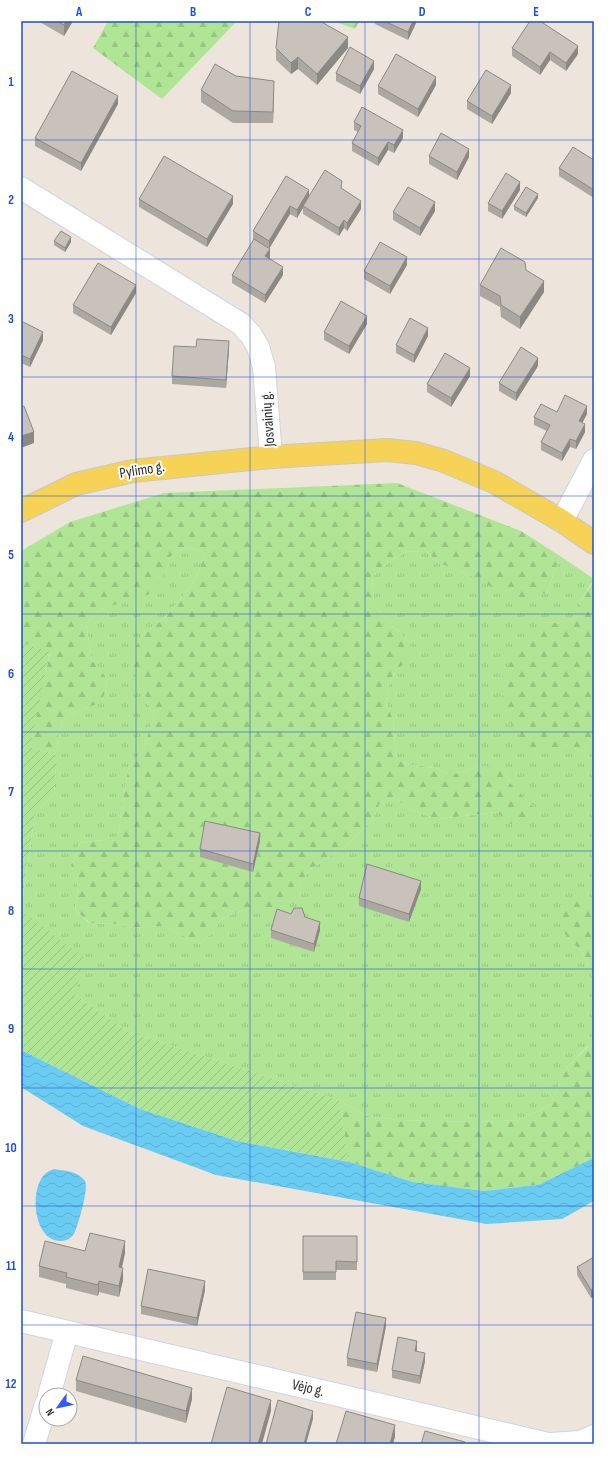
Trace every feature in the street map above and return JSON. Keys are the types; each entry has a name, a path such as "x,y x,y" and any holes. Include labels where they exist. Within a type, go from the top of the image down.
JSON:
{"main road":[{"name":"Josvainių g.","path":"270,457 387,450 416,453 444,461 494,482 562,521 594,543"},
{"name":"Pylimo g.","path":"21,511 76,484 100,478 160,467 270,457"}],"street":[{"name":"Josvainių g.","path":"21,188 241,324 251,335 258,347 264,367 270,457"},
{"path":"562,521 594,460"},
{"name":"Vėjo g.","path":"21,1321 549,1444 581,1442 594,1436"},
{"path":"51,1387 67,1332"},
{"path":"21,1439 34,1444 39,1427"}],"green space":[{"path":"108,21 237,21 162,99 93,48"},
{"path":"333,21 359,21 355,29"},
{"path":"397,483 521,531 560,556 548,590 535,601 516,600 467,574 439,563 426,551 406,552 386,564 372,577 374,603 385,619 400,632 411,646 408,660 397,670 389,681 386,703 393,719 396,759 410,765 436,768 451,775 477,767 502,766 510,783 533,807 529,821 510,824 497,812 438,819 410,810 394,797 381,801 371,822 344,847 312,868 286,902 263,911 240,911 221,919 212,933 199,944 165,926 133,928 116,924 90,923 75,910 78,886 71,865 80,843 103,840 118,836 128,769 142,751 154,718 143,691 128,662 141,637 167,616 196,579 205,553 187,546 170,557 166,572 150,594 101,609 86,624 92,660 108,680 102,702 79,711 62,720 58,737 57,755 29,747 50,653 21,642 21,551 70,522 164,493"},
{"path":"187,546 205,553 196,579 167,616 141,637 143,691 154,718 142,751 128,769 118,836 103,840 80,843 71,865 78,886 75,910 89,923 116,924 133,928 165,926 199,944 212,933 221,919 240,911 263,911 299,885 312,868 344,847 371,822 381,801 394,797 410,810 438,819 497,812 510,824 533,807 510,783 502,766 477,767 451,775 436,768 410,765 396,759 393,719 386,703 389,681 407,660 400,632 385,619 374,603 372,577 386,564 406,552 426,551 439,563 535,601 548,590 560,556 594,579 580,602 576,618 557,623 540,622 584,748 594,736 594,906 563,932 583,953 594,982 594,1046 587,1047 567,1067 550,1105 519,1120 476,1122 400,1120 365,1116 339,1100 129,1032 75,995 21,910 35,815 54,794 58,737 62,720 79,711 102,702 108,680 92,660 86,624 101,609 123,601 166,572 170,557"},
{"path":"594,581 594,736 584,748 556,754 526,745 502,710 502,677 523,641 540,622 557,623 576,618 580,602"},
{"path":"21,642 50,652 30,747 57,755 54,794 35,815 21,908"},
{"path":"576,901 594,906 594,982 583,953 563,932 563,913"},
{"path":"21,910 84,958 75,995 129,1032 339,1100 349,1162 237,1141 140,1109 21,1050"},
{"path":"594,1046 594,1158 589,1161 538,1185 484,1191 413,1182 349,1162 339,1100 365,1116 400,1120 476,1122 519,1120 550,1105 567,1067 588,1047"}],"water":[{"path":"21,1050 140,1109 237,1141 349,1162 413,1182 484,1191 538,1185 594,1158 594,1201 562,1219 487,1224 216,1175 83,1126 21,1087"},
{"path":"54,1169 79,1175 85,1181 86,1185 86,1191 76,1230 67,1240 56,1240 47,1236 41,1227 37,1216 37,1191 40,1181 46,1173"}],"building":[{"path":"57,21 66,21 64,25"},
{"path":"279,21 320,21 348,37 317,74 298,57 291,63 276,48"},
{"path":"384,21 413,21 408,32"},
{"path":"530,21 540,21 578,46 566,63 550,52 540,67 512,48"},
{"path":"350,47 374,61 360,86 336,73"},
{"path":"396,54 436,77 418,109 378,86"},
{"path":"215,64 236,76 274,81 273,112 233,111 201,90"},
{"path":"486,70 511,85 492,116 467,101"},
{"path":"72,71 118,96 81,163 35,138"},
{"path":"362,107 403,130 394,145 388,142 378,158 352,143 361,126 354,122"},
{"path":"441,133 469,149 457,172 429,156"},
{"path":"573,147 594,160 594,190 559,168"},
{"path":"164,156 233,196 207,239 139,199"},
{"path":"325,170 342,181 341,188 361,201 347,223 344,220 339,228 303,206"},
{"path":"506,173 520,182 502,211 488,203"},
{"path":"286,176 309,190 297,210 290,206 269,241 253,231"},
{"path":"408,187 435,202 420,228 393,212"},
{"path":"526,187 538,194 526,213 514,206"},
{"path":"61,231 71,237 65,248 54,241"},
{"path":"254,239 270,249 265,256 283,267 265,295 232,275"},
{"path":"380,242 407,257 390,286 364,271"},
{"path":"501,248 525,262 526,270 544,281 520,317 501,305 500,296 480,285"},
{"path":"98,263 136,285 111,327 73,305"},
{"path":"341,301 367,316 349,346 324,332"},
{"path":"410,318 428,328 414,355 396,345"},
{"path":"21,321 43,332 30,359 21,355"},
{"path":"197,339 229,341 226,380 172,376 174,346 196,347"},
{"path":"521,347 538,358 516,393 499,383"},
{"path":"445,353 470,368 451,398 427,384"},
{"path":"565,395 587,406 579,421 585,424 576,441 570,439 562,453 541,442 550,425 534,417 541,404 557,412"},
{"path":"24,406 34,432 21,436 21,407"},
{"path":"205,821 260,833 253,864 200,849"},
{"path":"367,864 421,881 409,914 359,898"},
{"path":"294,908 302,908 305,917 320,922 314,944 271,930 277,909 291,914"},
{"path":"90,1233 125,1241 119,1267 123,1268 119,1286 99,1281 98,1285 66,1277 67,1273 39,1266 45,1241 85,1251"},
{"path":"303,1236 357,1236 357,1262 336,1261 336,1272 303,1272"},
{"path":"594,1257 594,1289 591,1290 577,1267"},
{"path":"148,1269 205,1281 197,1318 141,1306"},
{"path":"356,1312 386,1318 377,1364 347,1358"},
{"path":"398,1337 417,1341 415,1351 425,1353 420,1376 392,1370"},
{"path":"83,1356 192,1388 186,1411 76,1380"},
{"path":"227,1387 271,1400 258,1444 211,1444"},
{"path":"278,1400 313,1411 304,1444 266,1444"},
{"path":"346,1411 395,1425 390,1444 336,1444"},
{"path":"425,1431 465,1442 464,1444 421,1444"}]}
